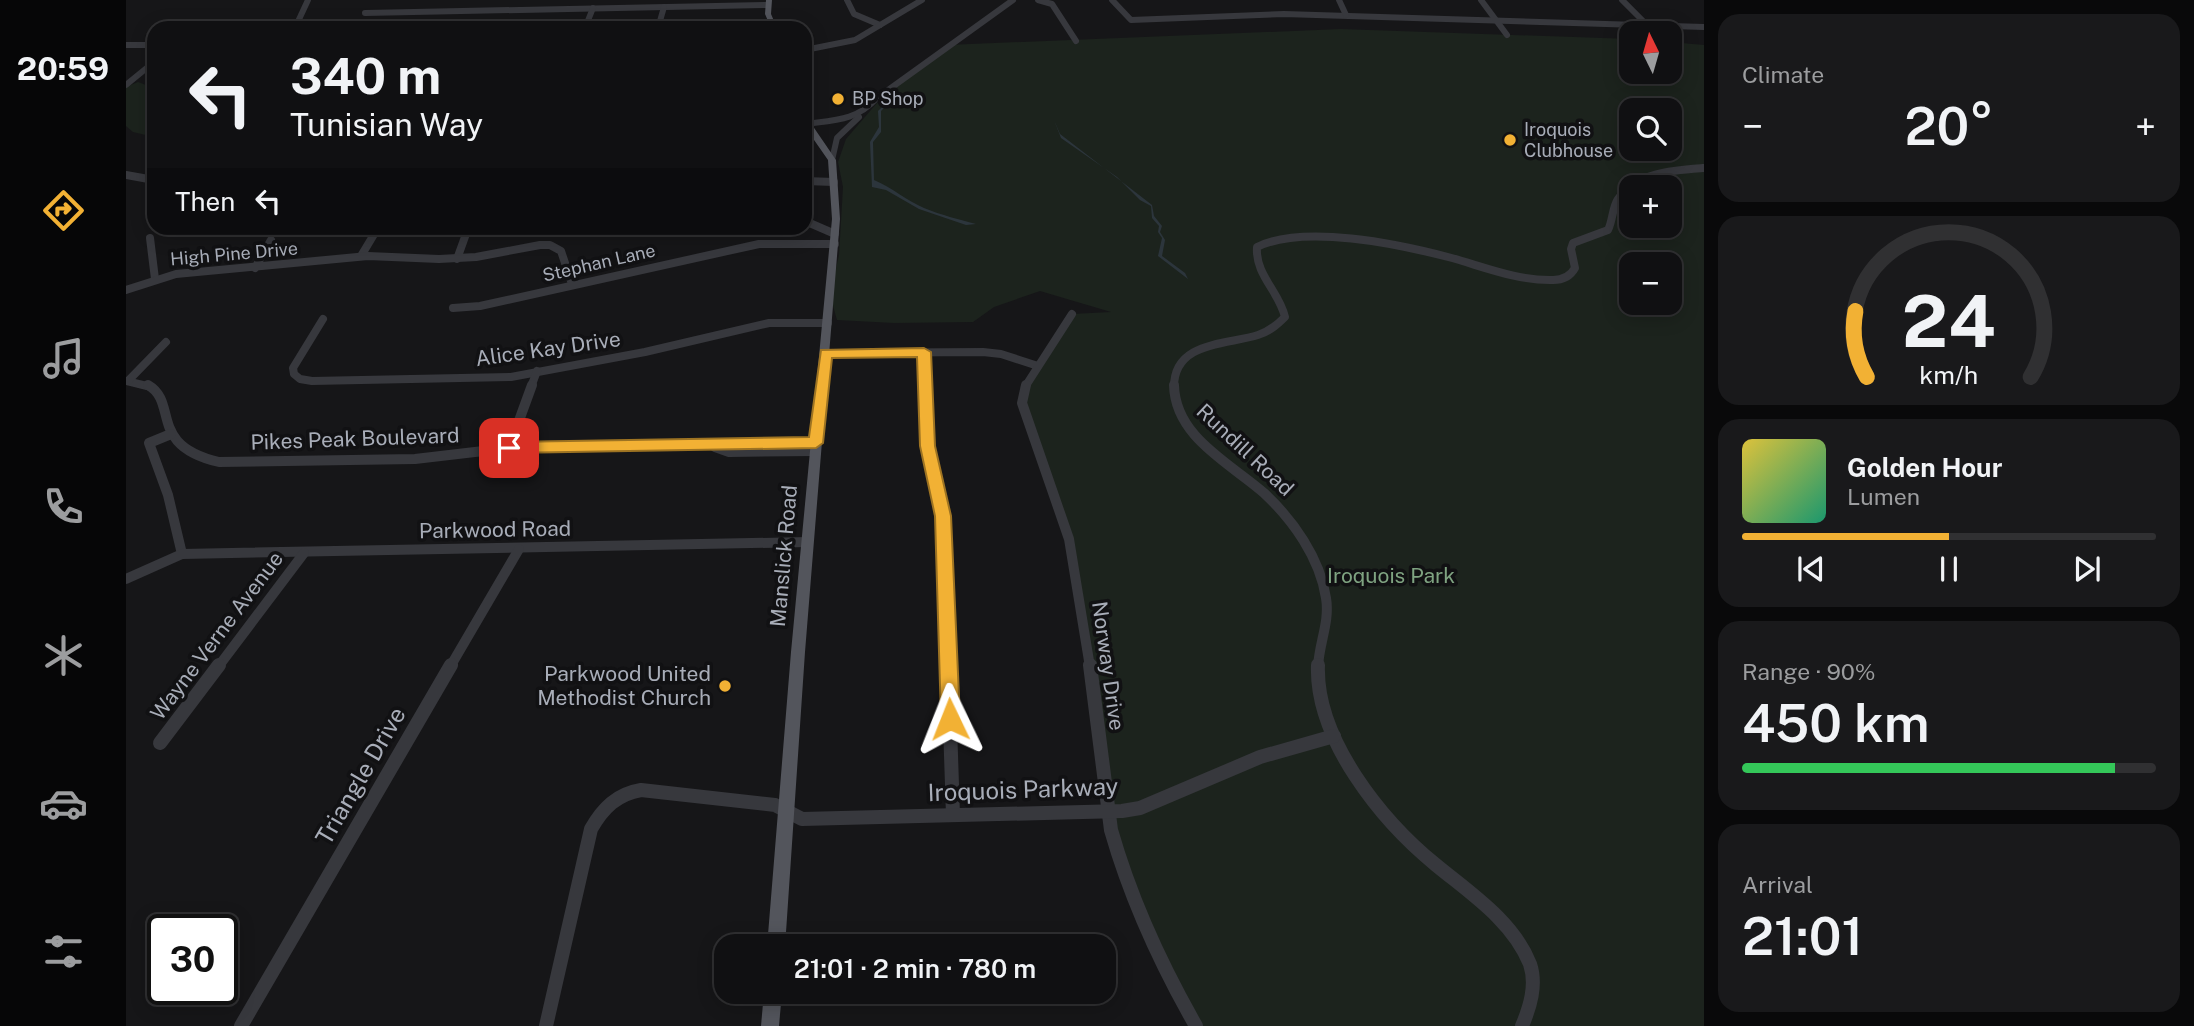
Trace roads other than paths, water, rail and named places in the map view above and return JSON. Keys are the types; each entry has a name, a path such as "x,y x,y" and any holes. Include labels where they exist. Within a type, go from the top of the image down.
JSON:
{"main road":[{"path":"769,2 768,14 771,21"},
{"path":"812,133 832,160"},
{"name":"Manslick Road","path":"812,138 827,167 832,171"},
{"name":"Manslick Road","path":"777,934 835,239 836,199 832,160"},
{"path":"770,1026 772,1004"}],"street":[{"path":"298,21 308,0"},
{"path":"496,10 502,0"},
{"path":"847,0 853,14 880,26"},
{"path":"812,49 850,42 922,0"},
{"path":"1038,0 1052,4 1076,41"},
{"path":"1112,0 1131,20 1284,14 1619,24"},
{"path":"1339,0 1346,15"},
{"path":"1481,0 1507,35"},
{"path":"1622,0 1643,21"},
{"path":"942,41 1006,1"},
{"path":"832,160 837,138 866,109 1006,1"},
{"path":"365,13 593,9 769,2"},
{"path":"660,21 664,7"},
{"path":"587,21 593,9"},
{"path":"1682,26 1704,27"},
{"path":"961,28 970,30"},
{"path":"126,45 147,45"},
{"path":"126,85 147,68"},
{"path":"812,123 845,119 866,109"},
{"name":"Rundill Road","path":"1522,1026 1531,1001 1533,977 1528,959 1518,941 1489,911 1419,851 1383,813 1356,776 1334,736 1320,689 1318,657 1327,612 1325,589 1318,570 1304,542 1283,513 1194,433 1179,414 1174,399 1175,377 1182,363 1192,353 1210,344 1268,332 1277,327 1284,317 1282,304 1259,268 1256,258 1257,247 1262,242 1280,237 1322,238 1417,250 1534,279 1559,280 1570,276 1575,268 1571,249 1573,243 1608,230 1616,201 1622,193 1659,175 1704,168"},
{"path":"126,174 147,178"},
{"path":"812,181 834,182"},
{"path":"812,225 835,239"},
{"path":"361,256 374,235"},
{"path":"457,259 466,235"},
{"path":"150,238 155,279"},
{"name":"Stephan Lane","path":"453,308 480,306 767,242 835,239"},
{"path":"255,268 271,240"},
{"name":"High Pine Drive","path":"126,290 176,274 361,256 457,259 534,245 550,245 561,251 572,285"},
{"name":"Norway Drive","path":"1072,314 1024,389 1022,403 1069,539 1117,852 1139,918 1167,977 1196,1026"},
{"name":"Alice Kay Drive","path":"323,319 293,368 294,374 300,379 495,378 645,352 769,323 828,323"},
{"path":"127,381 166,342"},
{"path":"924,352 928,446 943,516 953,815"},
{"path":"826,353 993,353 1038,366"},
{"path":"509,448 537,371"},
{"path":"127,381 145,384 156,390 170,435 149,443 171,505 182,554"},
{"name":"Pikes Peak Boulevard","path":"170,435 190,453 209,460 232,463 415,459 509,448 682,444 713,446 729,452 816,447"},
{"name":"Parkwood Road","path":"126,579 182,554 808,542"},
{"name":"Triangle Drive","path":"241,1026 519,549"},
{"name":"Wayne Verne Avenue","path":"160,743 304,552"},
{"name":"Iroquois Parkway","path":"546,1026 591,829 608,803 620,795 641,790 775,804 802,819 1109,812 1140,808 1248,762 1314,739 1334,736"}],"place":[{"name":"BP Shop","path":"838,99"},
{"name":"Iroquois Clubhouse","path":"1510,140"},
{"name":"Parkwood United Methodist Church","path":"725,686"}],"park label":[{"name":"Iroquois Park","path":"1391,576"}]}
